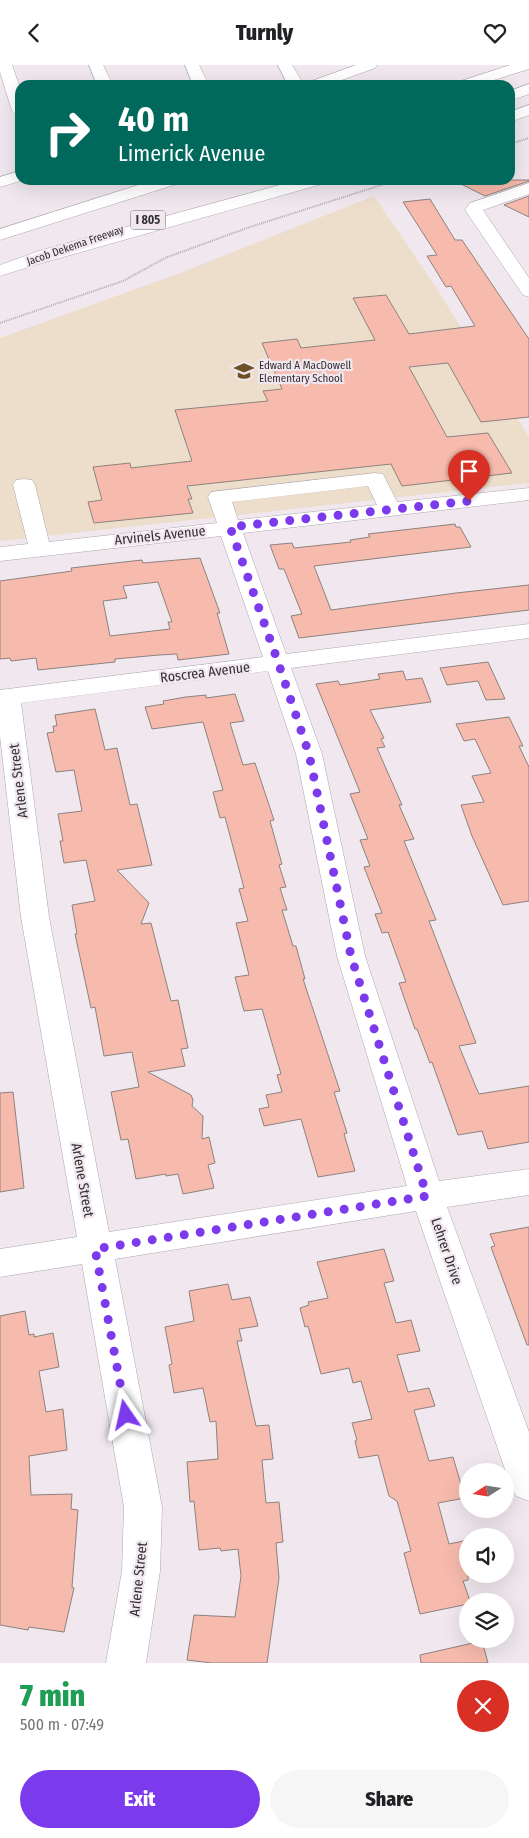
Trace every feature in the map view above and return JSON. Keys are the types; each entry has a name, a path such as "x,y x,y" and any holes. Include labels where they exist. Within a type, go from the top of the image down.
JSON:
{"main road":[{"path":"5,65 15,96"},
{"path":"96,65 103,80"},
{"path":"192,65 199,80"},
{"path":"285,65 293,80"},
{"path":"328,80 370,65"},
{"path":"464,80 494,65"},
{"path":"469,80 525,65"},
{"path":"515,94 529,89"},
{"path":"515,115 529,111"},
{"path":"515,122 529,118"},
{"path":"0,182 15,178"},
{"name":"I 805","path":"0,235 155,185"},
{"name":"Jacob Dekema Freeway","path":"0,271 249,185"},
{"path":"32,260 298,185"},
{"path":"529,188 476,207 474,210 529,291"},
{"name":"Lehrer Drive","path":"390,510 375,479 220,497 309,754 351,956 427,1196 529,1484"},
{"path":"24,485 40,549"},
{"name":"Arvinels Avenue","path":"0,554 529,494"},
{"name":"Roscrea Avenue","path":"4,697 278,662 526,639"},
{"name":"Arlene Street","path":"4,697 34,917 143,1507 142,1571 126,1663"},
{"path":"0,1263 427,1196 529,1182"}],"path":[{"path":"515,142 529,138"},
{"path":"0,323 123,281 165,258 247,228 381,185"}],"shaded area":[{"name":"Edward A MacDowell Elementary School","path":"374,196 437,289 529,437 529,483 0,541 0,338 183,272"}],"building":[{"path":"515,180 529,180 529,181 485,196 463,185 515,185"},
{"path":"529,196 529,217 504,205"},
{"path":"430,199 455,240 462,240 529,339 529,417 481,422 448,363 409,367 447,437 488,433 512,473 402,486 391,464 187,486 192,499 188,499 193,513 94,523 88,502 102,500 93,467 130,463 131,468 192,461 175,410 268,401 263,391 282,389 262,343 297,339 301,348 375,340 353,298 386,295 409,334 475,326 451,286 446,287 427,256 437,255 403,202"},
{"path":"455,524 456,527 460,527 471,547 314,566 331,610 529,585 529,610 299,638 291,616 302,614 284,569 279,569 270,545 292,543 294,548 351,542 350,540 370,537 368,534"},
{"path":"200,558 220,613 217,613 229,654 178,660 177,654 159,655 115,659 115,662 38,670 36,658 11,661 10,658 0,659 0,581 72,571 71,568 142,560 143,563","holes":["158,582 172,622 168,622 170,629 110,636 103,601 127,598 123,586"]},
{"path":"488,662 505,699 486,700 478,681 447,685 440,668"},
{"path":"403,671 406,680 422,678 431,702 370,710 384,738 381,739 385,747 377,748 402,805 399,805 414,839 404,841 436,920 429,921 476,1043 459,1046 479,1094 529,1086 529,1142 488,1149 482,1131 458,1135 432,1062 430,1063 417,1029 415,1029 399,983 406,982 388,932 382,933 375,914 382,913 364,867 370,866 360,840 368,839 350,794 360,792 316,684 338,681 340,685 380,679 378,674"},
{"path":"235,694 244,721 230,723 243,765 255,763 274,820 270,821 282,864 279,865 286,887 280,888 287,910 282,910 293,946 296,946 305,979 303,979 340,1091 334,1092 347,1133 344,1134 355,1171 318,1177 301,1119 264,1126 259,1109 269,1107 266,1095 282,1092 277,1075 281,1074 262,1009 244,1011 235,977 249,975 236,923 248,921 239,889 244,888 225,817 220,818 213,792 223,790 203,722 152,729 145,707 164,704 163,701 186,697 206,695 206,698"},
{"path":"95,709 105,750 117,748 130,805 137,804 152,865 117,870 149,903 141,924 151,923 171,1001 178,1000 188,1048 181,1049 185,1066 148,1072 191,1095 193,1100 192,1106 203,1116 202,1139 209,1137 215,1163 208,1165 214,1188 183,1194 178,1174 136,1179 128,1139 121,1140 111,1092 139,1087 132,1052 104,1056 95,1007 91,1008 75,934 77,934 72,905 95,901 86,860 64,863 60,841 63,841 58,814 82,811 74,770 56,772 47,733 54,732 53,726 57,726 55,715"},
{"path":"509,717 523,746 519,746 529,767 529,901 503,905 472,836 461,805 484,802 472,776 491,773 475,739 464,741 456,724"},
{"path":"13,1092 24,1188 0,1192 0,1093"},
{"path":"529,1227 529,1345 527,1345 491,1247 495,1246 490,1234"},
{"path":"384,1249 394,1281 384,1283 396,1323 411,1320 420,1351 397,1355 408,1392 429,1388 435,1406 414,1410 429,1461 453,1457 459,1478 459,1499 438,1503 449,1544 459,1542 459,1583 464,1583 467,1593 459,1593 459,1606 420,1614 404,1553 411,1551 397,1501 389,1496 378,1455 359,1458 355,1441 357,1440 352,1423 372,1419 361,1381 353,1383 349,1368 321,1374 308,1326 305,1327 300,1308 309,1305 308,1302 328,1298 317,1262"},
{"path":"228,1284 232,1300 250,1297 258,1326 239,1329 242,1341 237,1341 256,1426 269,1425 273,1459 262,1460 266,1503 279,1502 283,1542 276,1543 279,1578 267,1663 212,1663 187,1660 194,1615 235,1617 241,1576 238,1549 221,1551 220,1548 199,1550 194,1501 190,1502 187,1462 218,1459 216,1421 210,1422 203,1388 174,1393 169,1365 172,1364 165,1327 194,1321 189,1291"},
{"path":"25,1311 29,1335 34,1334 34,1337 53,1333 59,1367 39,1371 46,1412 63,1409 67,1450 29,1456 31,1495 72,1494 71,1509 78,1510 72,1587 74,1588 64,1632 29,1627 28,1630 0,1625 0,1316"},
{"path":"459,1646 459,1648 484,1648 488,1663 421,1663 420,1655"}],"place":[{"name":"Edward A MacDowell Elementary School","path":"244,371"}],"route":[{"path":"126,1415 95,1249 427,1196 351,956 309,754 230,527 469,501"}]}
